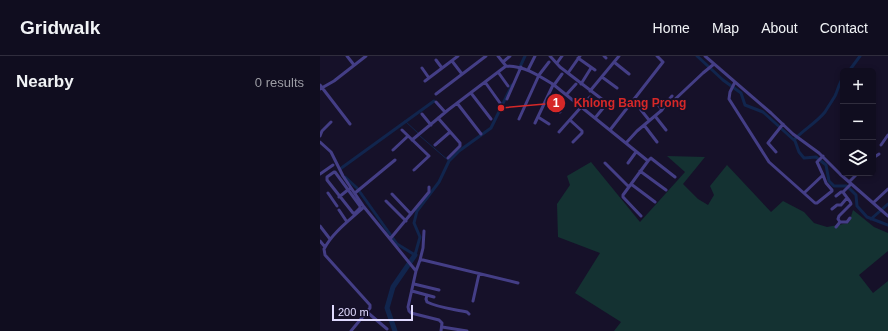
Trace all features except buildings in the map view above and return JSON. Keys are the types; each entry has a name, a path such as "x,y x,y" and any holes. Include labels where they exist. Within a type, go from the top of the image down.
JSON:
{"street":[{"path":"346,56 354,66"},
{"path":"350,124 321,87 334,81 366,56"},
{"path":"424,81 458,56"},
{"path":"436,94 486,56"},
{"path":"498,56 506,66"},
{"path":"503,62 510,56"},
{"path":"528,70 535,56"},
{"path":"550,56 568,73 602,100"},
{"path":"557,63 562,56"},
{"path":"590,91 619,56"},
{"path":"610,130 662,62 657,56"},
{"path":"705,56 711,67 735,83 887,215"},
{"path":"568,73 579,57 595,70"},
{"path":"436,60 442,68"},
{"path":"452,61 462,74"},
{"path":"519,118 539,75 549,62"},
{"path":"614,62 629,74"},
{"path":"412,140 445,112 506,66 515,66 539,75 553,85 646,160"},
{"path":"507,99 520,67"},
{"path":"667,102 670,104 711,67"},
{"path":"422,68 429,78"},
{"path":"581,84 591,68"},
{"path":"498,72 508,86"},
{"path":"535,123 553,85 562,74"},
{"path":"602,77 617,88"},
{"path":"485,82 500,103"},
{"path":"735,83 729,95 729,99 770,164 816,203 832,191 826,183 817,162 822,157"},
{"path":"566,95 576,84"},
{"path":"471,93 492,119"},
{"path":"626,143 634,133 662,110 672,96"},
{"path":"559,132 590,97"},
{"path":"653,98 662,110"},
{"path":"436,102 445,112"},
{"path":"545,102 560,112"},
{"path":"457,103 481,134"},
{"path":"595,118 604,107"},
{"path":"641,110 649,120"},
{"path":"422,114 431,124"},
{"path":"655,116 666,130"},
{"path":"538,117 549,124"},
{"path":"438,118 460,142 460,146 448,158"},
{"path":"570,120 582,131 582,134 573,142"},
{"path":"320,136 322,131 332,122"},
{"path":"644,125 657,142"},
{"path":"776,152 768,143 782,125"},
{"path":"402,130 429,156 414,170"},
{"path":"435,145 450,132"},
{"path":"881,145 888,135"},
{"path":"394,150 408,136"},
{"path":"320,142 331,152 335,163 349,188 360,206 360,208 353,213 339,197 327,180 327,177 334,172 349,188 358,192 364,207 392,238 408,262 415,269"},
{"path":"628,163 636,152"},
{"path":"641,216 623,196 646,160 650,158 652,159 675,177"},
{"path":"358,192 395,160"},
{"path":"320,174 335,163"},
{"path":"605,163 630,185 655,202"},
{"path":"640,171 666,190"},
{"path":"804,194 823,175"},
{"path":"836,196 845,191 856,176"},
{"path":"392,238 429,192 429,187"},
{"path":"339,197 349,188"},
{"path":"873,203 888,188"},
{"path":"845,191 846,198 851,202 851,204 839,216 838,219 848,226"},
{"path":"328,193 337,206"},
{"path":"392,194 411,214"},
{"path":"832,209 837,205 841,205 846,198"},
{"path":"386,201 406,221"},
{"path":"323,249 330,238 364,207"},
{"path":"339,210 347,222"},
{"path":"836,227 842,222 847,222 850,218"},
{"path":"320,226 330,238"},
{"path":"424,231 420,260 415,269 414,284 408,311 410,313 440,320 442,323 442,329 467,331"},
{"path":"320,241 326,255 370,305 367,312 351,331"},
{"path":"420,260 518,283"},
{"path":"473,302 479,274"},
{"path":"414,284 438,290"},
{"path":"412,291 434,297"},
{"path":"427,295 427,302 454,310 467,312 469,314"},
{"path":"367,312 387,329"}],"green space":[{"path":"667,156 705,157 683,184 698,199 708,205 714,195 710,186 727,165 771,212 783,201 804,212 814,223 827,227 849,223 853,210 874,227 888,233 888,251 859,275 873,293 888,281 888,331 614,331 621,322 575,293 600,253 558,237 557,204 570,185 567,176 591,162 640,222 685,172"}],"waterway":[{"path":"519,69 525,56"},
{"path":"697,56 723,80 741,93 745,105 763,112 795,141 799,152 804,158 816,157 826,165 829,181 834,186 847,186 856,195 857,206 867,217 888,225"},
{"path":"851,68 860,56"},
{"path":"794,140 818,120 825,112 835,96 840,82"},
{"path":"345,177 357,188 397,244 415,255 420,237 414,223 417,211 439,182 449,161 459,151 491,128 512,85"},
{"path":"340,169 434,101"},
{"path":"405,121 418,133"},
{"path":"420,136 449,161"},
{"path":"871,219 888,204"},
{"path":"395,331 387,308 393,287 415,255"}],"place":[{"name":"Khlong Bang Prong","path":"501,108"}]}
